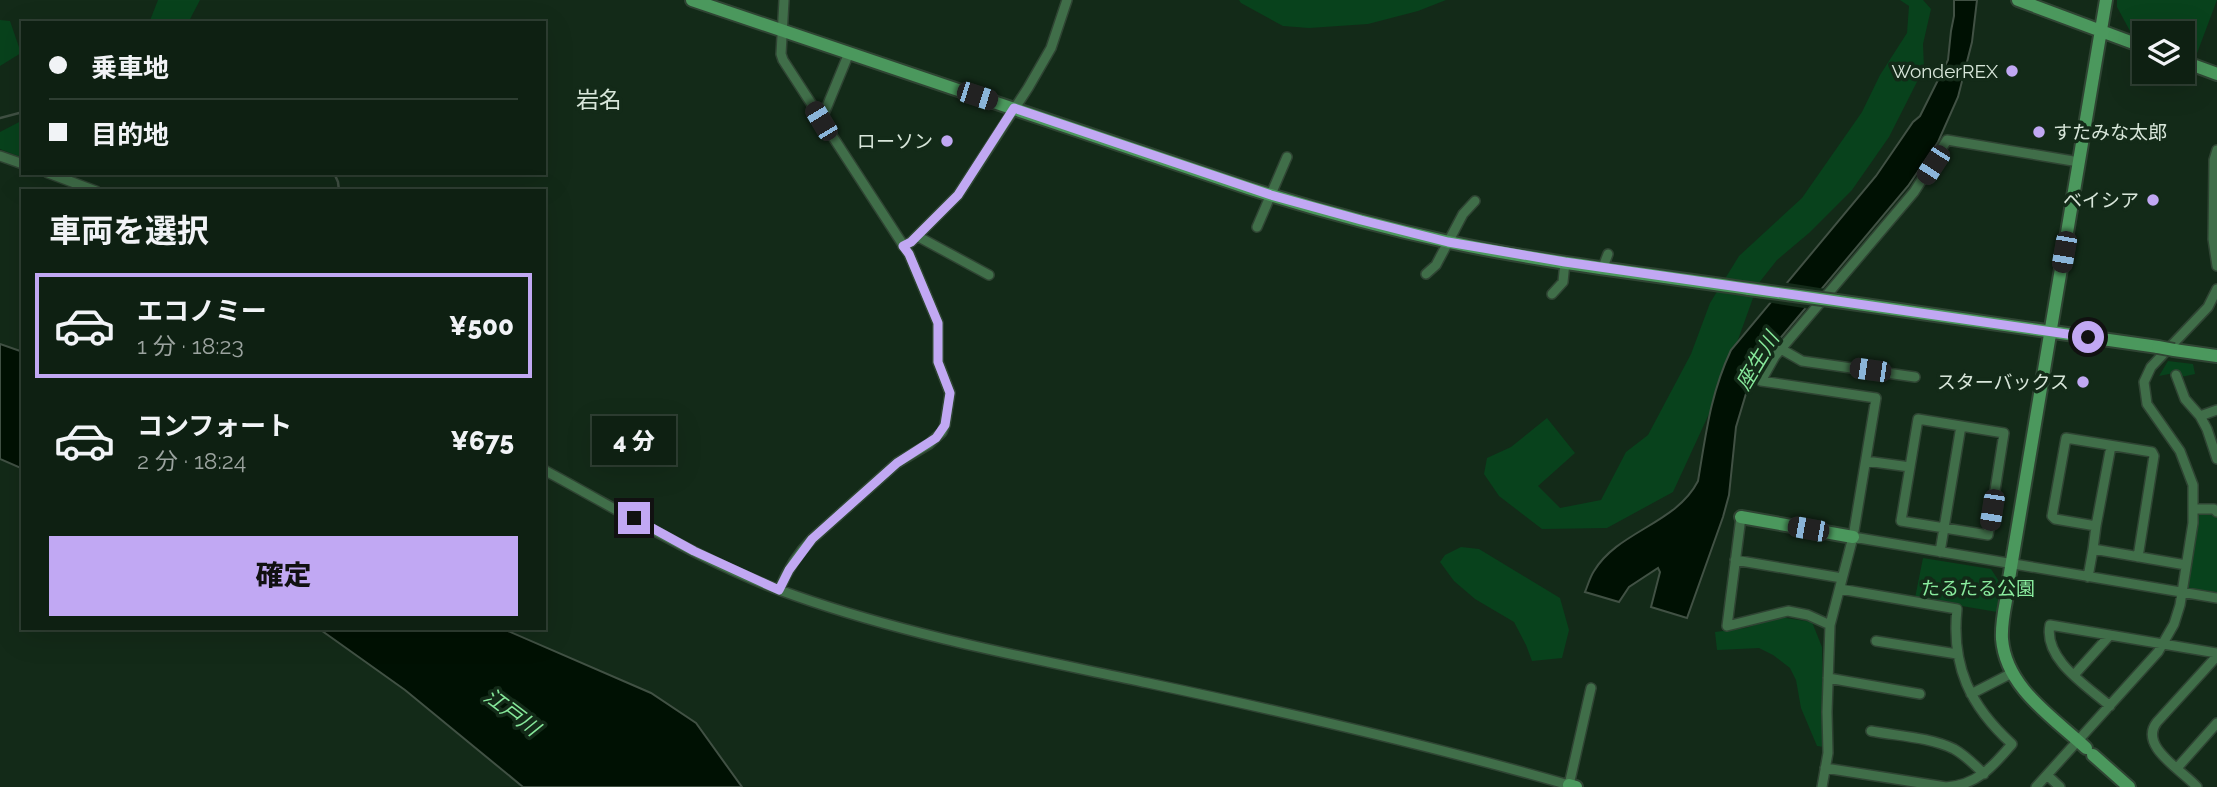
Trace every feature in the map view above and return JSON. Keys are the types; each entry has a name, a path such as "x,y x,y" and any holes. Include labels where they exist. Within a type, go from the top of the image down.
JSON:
{"street":[{"path":"692,0 1271,195 1448,242 1565,262 2217,356"},
{"path":"779,590 789,570 812,539 897,463 936,438 945,425 950,393 938,362 938,323 909,254 783,60 784,0"},
{"path":"903,246 917,236 958,195 1051,48 1067,0"},
{"path":"2018,0 2132,43"},
{"path":"2106,0 2008,585 2002,642 2012,673 2028,695 2129,787"},
{"path":"821,121 849,53"},
{"path":"2195,66 2217,74"},
{"path":"1822,787 1828,753 1826,712 1830,625 1853,537 1876,398 1761,382 1781,349 1914,192 1947,140 2079,162"},
{"path":"2217,150 2214,160 2213,226 2217,266"},
{"path":"0,156 21,163"},
{"path":"1257,227 1287,157"},
{"path":"53,175 91,189"},
{"path":"1426,274 1436,265 1463,214 1475,201"},
{"path":"917,236 989,275"},
{"path":"1603,267 1608,254"},
{"path":"1552,294 1563,282 1565,262"},
{"path":"2036,787 2086,748 2109,706 2164,644 2174,624 2182,593 2194,509 2193,485 2180,450 2147,404 2144,382 2151,366 2208,307 2217,289"},
{"path":"1781,349 1802,361 1915,377"},
{"path":"2176,375 2185,399 2207,429 2217,459"},
{"path":"2200,416 2217,410"},
{"path":"1918,419 2004,433 1987,536 1901,521 1910,467 1918,419"},
{"path":"1940,552 1961,426"},
{"path":"2096,526 2055,519 2052,516 2066,438 2152,452 2154,456 2138,557"},
{"path":"2088,577 2110,446"},
{"path":"1866,461 1910,467"},
{"path":"546,471 694,551 779,590 844,612 930,635 1352,727 1573,786 1591,688"},
{"path":"2194,509 2214,509 2217,512"},
{"path":"1830,625 1808,615 1788,611 1727,626 1741,517 2217,598"},
{"path":"2093,549 2186,565"},
{"path":"1735,560 1842,578"},
{"path":"1825,768 1946,787 1968,783 1984,774 2012,744 1985,717 1971,694 1957,654 1957,609 1840,589"},
{"path":"2109,706 2054,653 2049,637 2050,625 2217,654"},
{"path":"2074,674 2110,635"},
{"path":"1877,640 1957,654"},
{"path":"2197,787 2153,744 2151,736 2153,727 2217,654"},
{"path":"1971,694 2012,673"},
{"path":"1828,678 1920,694"},
{"path":"2177,768 2217,723"},
{"path":"1871,731 1938,743 1969,759 1984,774"},
{"path":"2048,775 2060,787"}],"green space":[{"path":"158,0 200,0 189,21 150,21"},
{"path":"1239,0 1446,0 1418,11 1368,24 1309,28 1283,26"},
{"path":"1900,0 1923,0 1931,9 1923,44 1924,68 1889,137 1852,190 1777,260 1758,284 1720,390 1673,492 1607,528 1542,529 1499,496 1484,474 1487,458 1511,447 1547,418 1575,453 1538,486 1560,508 1601,500 1626,452 1648,435 1691,354 1710,303 1739,256 1802,198 1862,112 1880,75 1907,33 1909,6"},
{"path":"2117,0 2217,0 2196,56 2195,21 2132,21 2132,32 2117,7"},
{"path":"0,20 10,21 21,53 0,66"},
{"path":"21,121 21,157 0,149 0,132"},
{"path":"2168,361 2193,364 2195,374 2181,377 2179,372 2159,376"},
{"path":"2198,514 2213,514 2217,517 2217,594 2191,590 2186,584"},
{"path":"1461,547 1479,549 1560,598 1569,630 1562,658 1532,661 1514,622 1475,599 1454,581 1440,562 1445,555"},
{"name":"たるたる公園","path":"1923,558 1991,569 2002,586 1997,612 1915,598"},
{"path":"1779,617 1812,622 1822,647 1824,747 1817,746 1801,708 1796,680 1790,668 1759,648 1717,650 1715,632 1746,628"}],"water":[{"name":"座生川","path":"1954,0 1977,0 1972,42 1958,97 1938,142 1908,186 1772,348 1748,387 1736,427 1729,495 1687,618 1651,607 1660,572 1658,568 1629,587 1619,602 1585,592 1604,557 1676,508 1698,481 1713,399 1731,350 1876,176 1920,116 1948,60"},
{"path":"0,344 21,351 21,468 0,459"},
{"name":"江戸川","path":"321,630 506,630 651,693 696,723 742,787 523,787 405,690"}],"pier":[{"path":"1782,282 1826,289 1810,309 1766,302"}],"waterway":[{"path":"0,118 21,113"},
{"path":"335,175 339,189"}],"place":[{"name":"WonderREX","path":"2012,71"},
{"name":"すたみな太郎","path":"2039,132"},
{"name":"ローソン","path":"947,141"},
{"name":"ベイシア","path":"2153,200"},
{"name":"スターバックス","path":"2083,382"}],"district":[{"name":"岩名","path":"599,99"}],"route":[{"path":"634,518 694,551 779,590 789,570 812,539 897,463 929,444 942,432 950,393 938,362 938,323 909,254 903,246 911,242 958,195 1014,108 1309,207 1448,242 1528,257 2088,337"}]}
